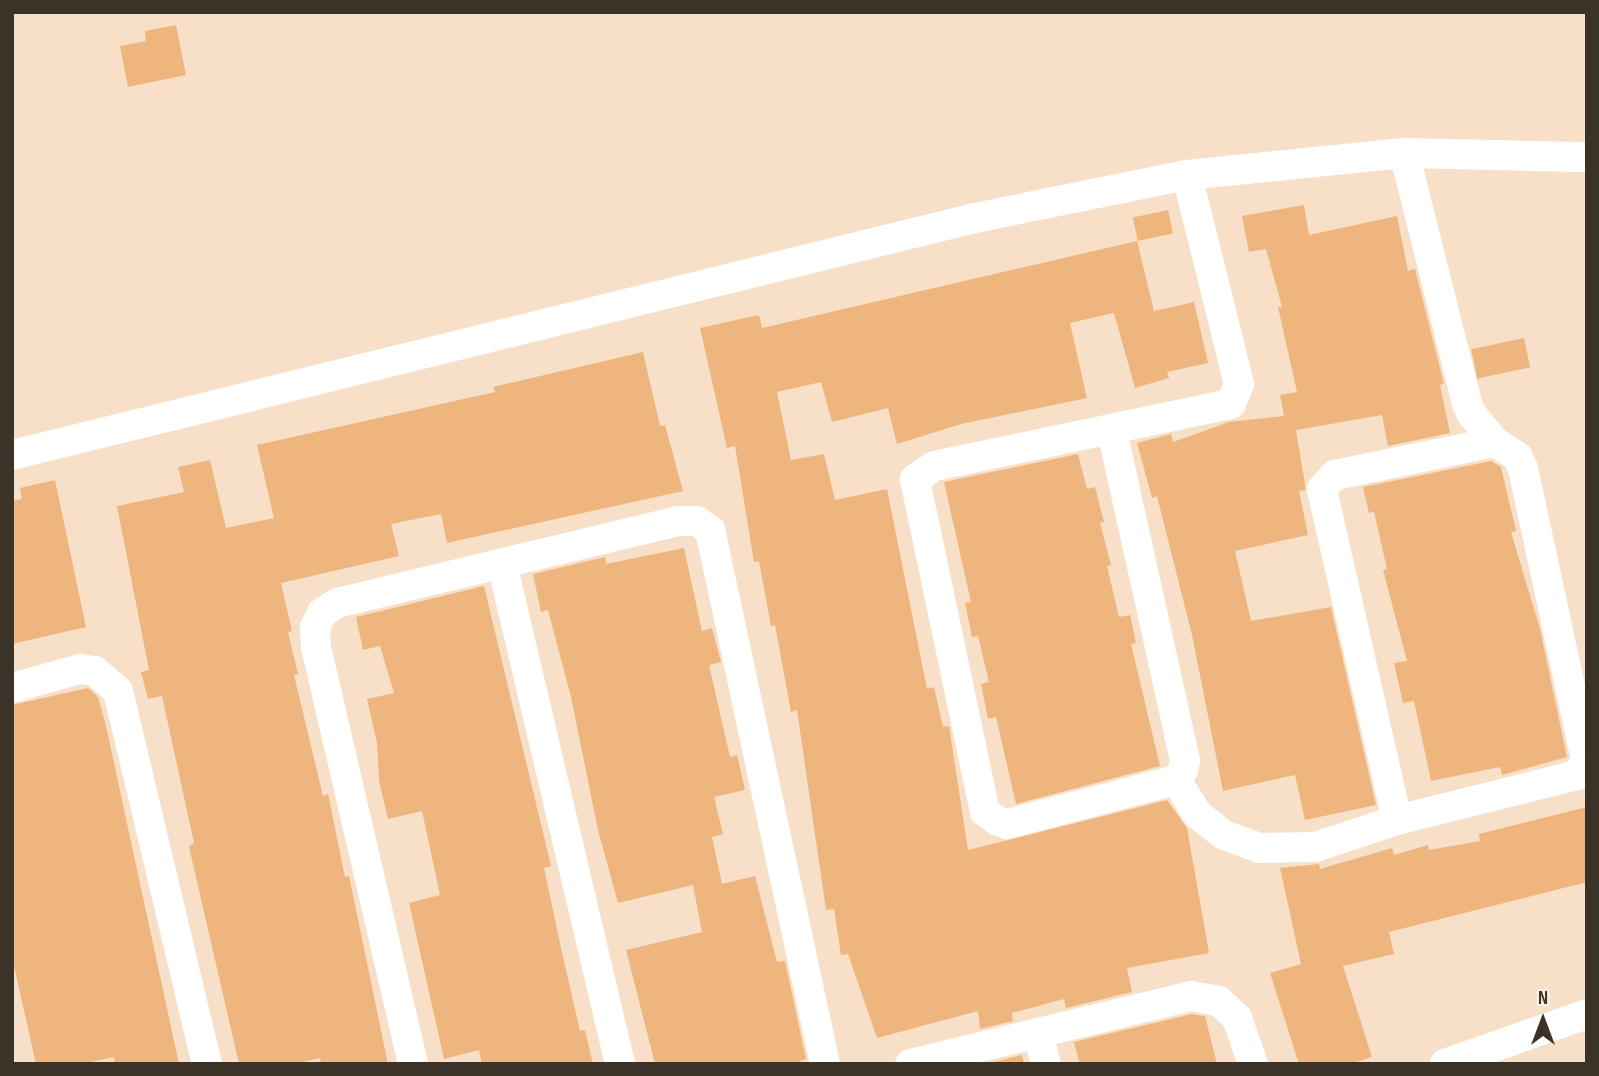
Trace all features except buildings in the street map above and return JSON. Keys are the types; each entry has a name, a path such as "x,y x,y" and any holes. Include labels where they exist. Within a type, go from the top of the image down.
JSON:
{"street":[{"path":"1176,780 1197,814 1224,835 1259,848 1315,847 1397,820 1577,775 1586,760 1523,469 1518,457 1495,442 1467,403 1404,153"},
{"path":"12,455 975,218 1188,175 1404,153 1587,157"},
{"path":"1176,780 1007,824 985,812 915,479 934,466 1112,431 1231,404 1237,395 1239,384 1188,175"},
{"path":"1112,431 1185,761 1176,780"},
{"path":"1397,820 1322,489 1335,475 1495,442"},
{"path":"412,1064 315,628 323,613 337,603 678,521 697,521 710,530 825,1064"},
{"path":"502,564 620,1064"},
{"path":"12,688 80,668 95,671 118,691 207,1064"},
{"path":"910,1064 1191,996 1219,1001 1237,1018 1253,1064"},
{"path":"1445,1064 1587,1014"},
{"path":"1038,1033 1045,1064"}]}
